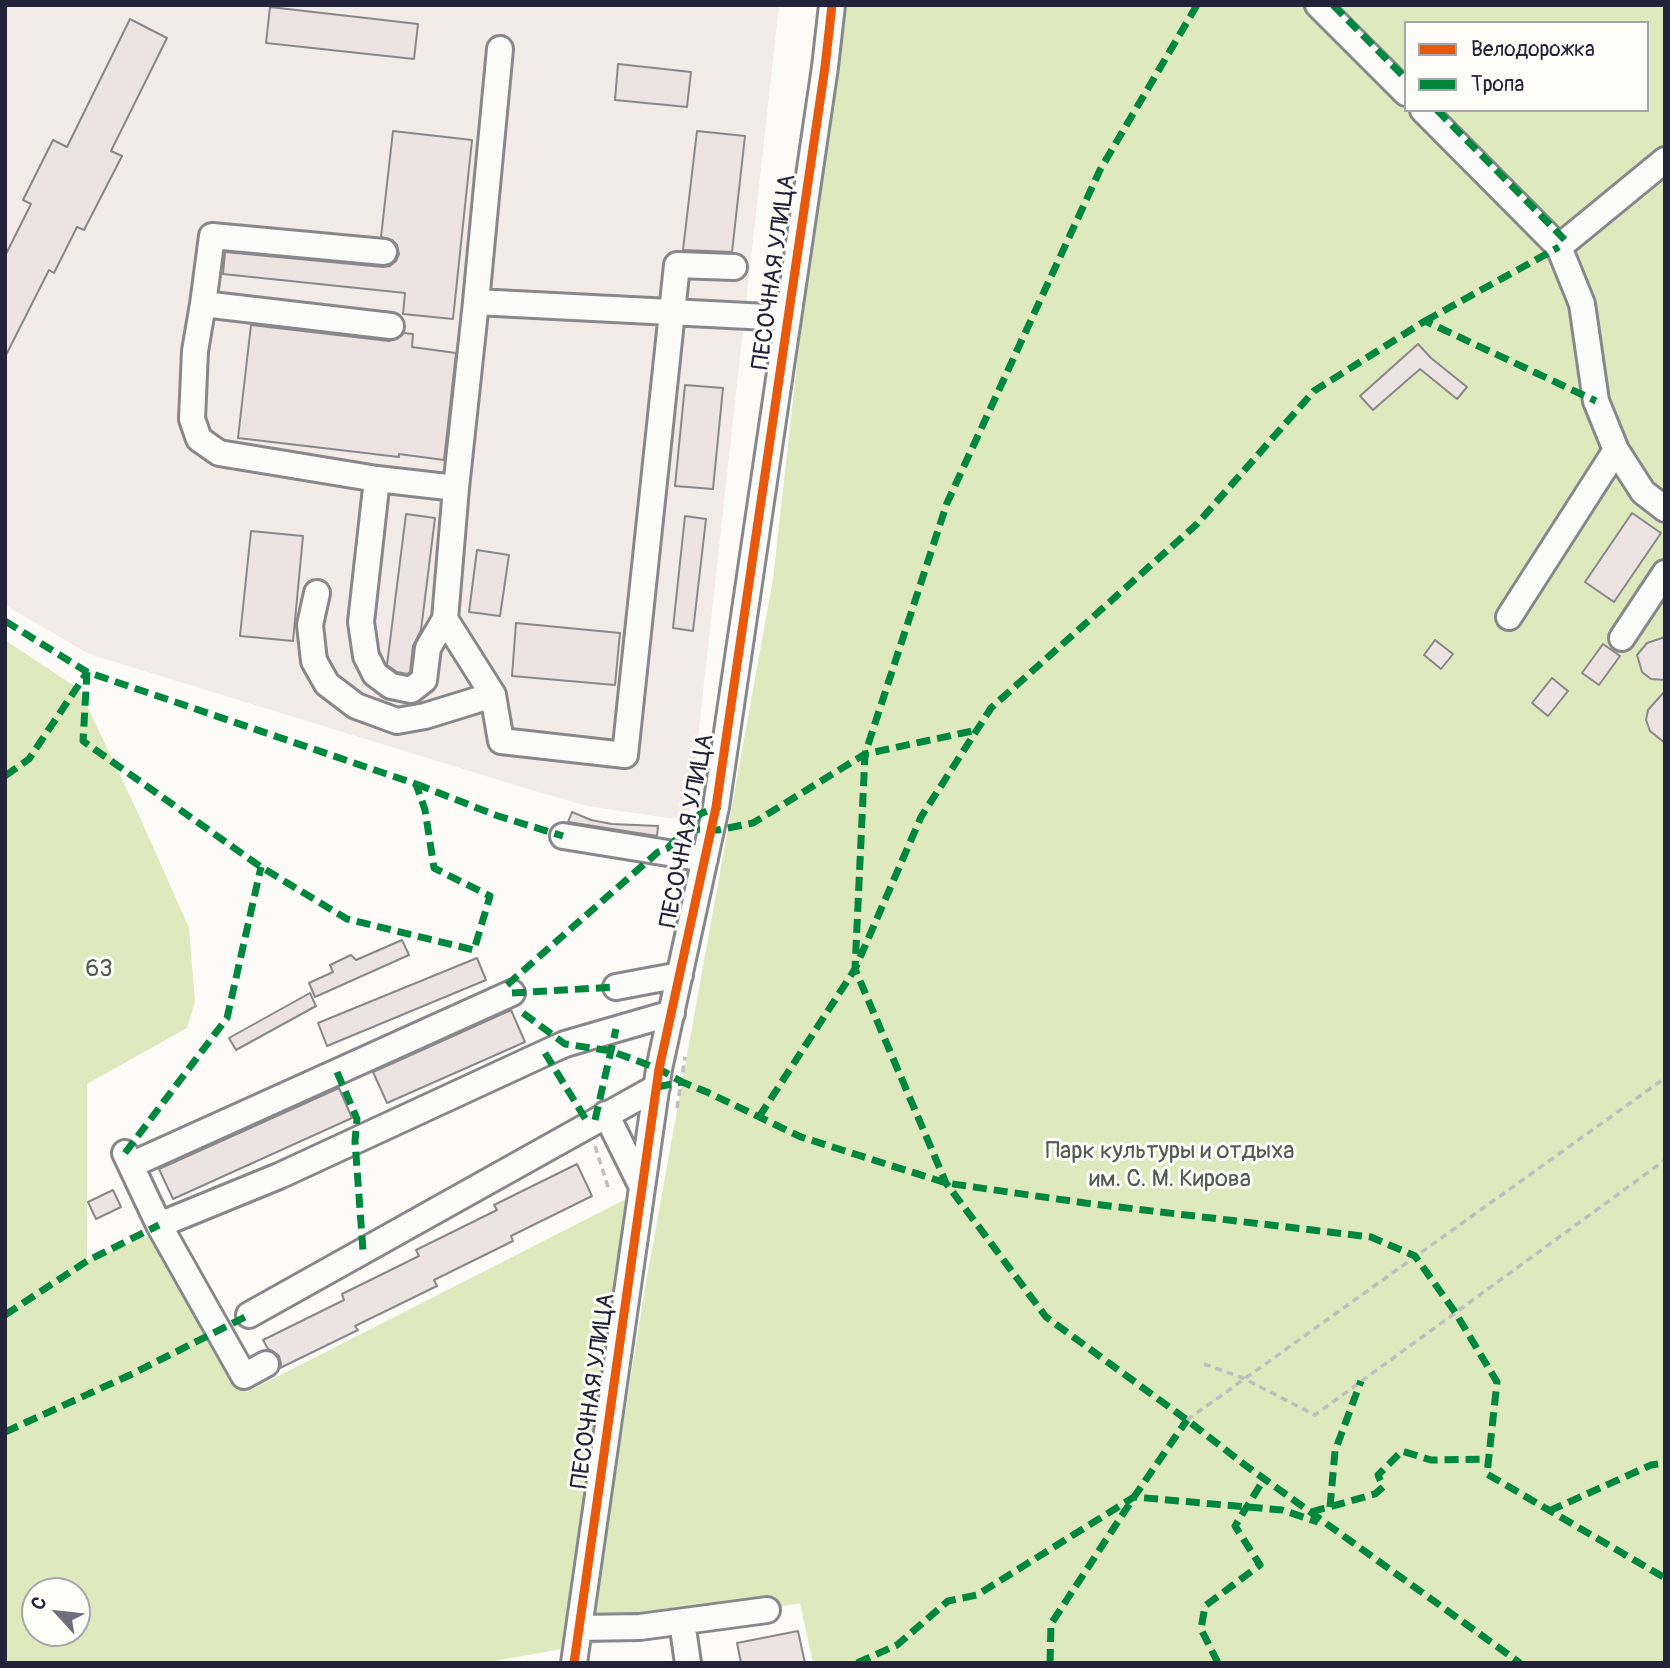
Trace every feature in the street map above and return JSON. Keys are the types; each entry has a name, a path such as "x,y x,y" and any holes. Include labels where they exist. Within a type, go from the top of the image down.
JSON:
{"street":[{"name":"ПЕСОЧНАЯ УЛИЦА","path":"574,1663 657,1087 718,793 832,5"},
{"path":"1318,5 1404,91"},
{"path":"438,712 424,694 424,680 428,648 444,619 500,49"},
{"path":"1425,112 1559,247 1582,304 1596,401 1616,450 1643,492 1665,509"},
{"path":"1559,247 1665,160"},
{"path":"384,252 212,236 195,351 192,419 199,439 219,453 377,480 456,488"},
{"path":"444,619 493,695 501,741 625,755 677,265 734,267"},
{"path":"477,302 787,318"},
{"path":"203,304 391,326"},
{"path":"1509,617 1616,450"},
{"path":"377,480 361,622 366,656 374,674 391,686 411,691 424,680"},
{"path":"1622,639 1665,573"},
{"path":"317,593 310,625 314,661 327,684 356,706 397,721 425,716 493,695"},
{"path":"563,836 705,859"},
{"path":"616,987 680,975"},
{"path":"266,1364 244,1376 159,1225 128,1159 512,993"},
{"path":"159,1225 279,1176 565,1044 671,1013"},
{"path":"249,1315 657,1087"},
{"path":"597,1119 642,1187"},
{"path":"579,1628 640,1628 767,1610"},
{"path":"682,1622 688,1663"}],"path":[{"path":"1187,1420 1665,1078"},
{"path":"597,1119 609,1190"},
{"path":"1204,1364 1243,1378 1315,1415 1665,1160"}],"shaded area":[{"path":"5,5 779,5 689,819 587,806 89,654 5,605"}],"green space":[{"name":"Парк культуры и отдыха им. С. М. Кирова","path":"840,5 1665,5 1665,1663 813,1663 800,1603 588,1645 645,1288 773,579"},
{"name":"63","path":"5,640 79,689 189,928 195,1002 187,1028 87,1084 87,1260 166,1229 247,1392 632,1196 572,1647 484,1663 5,1663"}],"building":[{"path":"270,7 418,24 414,59 266,43"},
{"path":"130,19 167,38 111,151 122,156 84,230 77,227 54,273 49,270 5,357 5,256 31,204 23,200 53,140 67,147"},
{"path":"618,64 691,72 687,107 615,100"},
{"path":"393,131 472,140 453,319 403,314 405,293 223,274 225,252 383,267 396,261 399,254 397,245 392,240 381,237"},
{"path":"697,131 745,136 732,252 683,250"},
{"path":"251,325 389,341 404,333 413,334 412,347 456,353 444,460 238,438"},
{"path":"1418,344 1467,387 1457,399 1420,369 1373,410 1360,396"},
{"path":"685,385 723,388 713,489 675,486"},
{"path":"1632,513 1661,533 1614,602 1585,582"},
{"path":"406,514 435,518 421,630 413,646 410,672 407,674 397,672 387,665"},
{"path":"685,516 706,519 693,631 673,628"},
{"path":"251,531 303,536 293,641 240,636"},
{"path":"477,550 509,555 500,616 469,612"},
{"path":"516,623 620,633 615,685 512,676"},
{"path":"1665,637 1665,680 1651,679 1642,672 1637,655 1647,643"},
{"path":"1435,640 1453,654 1441,669 1424,655"},
{"path":"1603,644 1620,656 1599,685 1582,673"},
{"path":"1552,678 1568,691 1548,716 1532,703"},
{"path":"1665,691 1665,743 1650,731 1646,720 1648,710"},
{"path":"572,812 591,820 612,824 658,826 657,836 568,822"},
{"path":"402,940 409,955 315,997 309,983 333,972 330,965 351,955 356,960"},
{"path":"477,958 486,980 327,1046 318,1023"},
{"path":"310,993 316,1006 236,1050 229,1038"},
{"path":"511,1010 525,1042 387,1103 373,1072"},
{"path":"339,1088 352,1118 173,1199 159,1169"},
{"path":"577,1164 592,1196 511,1236 513,1241 434,1280 437,1286 355,1326 358,1330 280,1368 279,1356 268,1349 263,1340 344,1300 342,1294 419,1256 416,1250 497,1210 494,1205"},
{"path":"113,1190 121,1207 96,1219 88,1202"},
{"path":"798,1631 805,1663 741,1663 737,1643"}],"marked path":[{"path":"1197,5 1100,170 947,503 865,754 855,969 946,1183 1046,1317 1245,1465 1520,1663"},
{"path":"1333,5 1404,77"},
{"path":"1439,112 1566,241"},
{"path":"1425,321 1559,247"},
{"path":"759,1117 855,969 921,817 991,708 1197,524 1314,391 1425,321 1596,401"},
{"path":"5,621 87,672 416,784 425,810 434,868 490,896 474,950 347,919 261,867 83,741 87,672"},
{"path":"5,776 29,759 86,674"},
{"path":"686,829 718,830 753,823 865,754 977,730"},
{"path":"416,784 498,816 563,836"},
{"path":"507,985 658,852 668,848 700,814 720,806"},
{"path":"125,1153 227,1018 261,867"},
{"path":"512,993 616,987"},
{"path":"523,1013 565,1044 611,1051 659,1069 682,1082"},
{"path":"595,1120 616,1029"},
{"path":"545,1053 588,1123"},
{"path":"337,1072 357,1119 355,1141 363,1251"},
{"path":"657,1087 682,1082 801,1137 946,1183 1085,1203 1371,1237 1415,1256 1455,1312 1497,1382 1487,1474 1665,1578"},
{"path":"5,1315 87,1261 159,1225"},
{"path":"5,1432 130,1375 249,1315"},
{"path":"1330,1507 1335,1451 1361,1381"},
{"path":"1050,1663 1051,1624 1187,1420"},
{"path":"1311,1512 1375,1494 1383,1487 1378,1475 1402,1451 1431,1460 1489,1459"},
{"path":"1549,1511 1651,1465 1665,1463"},
{"path":"1218,1663 1201,1629 1205,1606 1260,1565 1235,1526 1264,1479"},
{"path":"857,1663 897,1645 948,1601 977,1595 1134,1497 1282,1510 1318,1522"}],"cycle path":[{"path":"574,1663 659,1069 716,807 832,5"}]}
